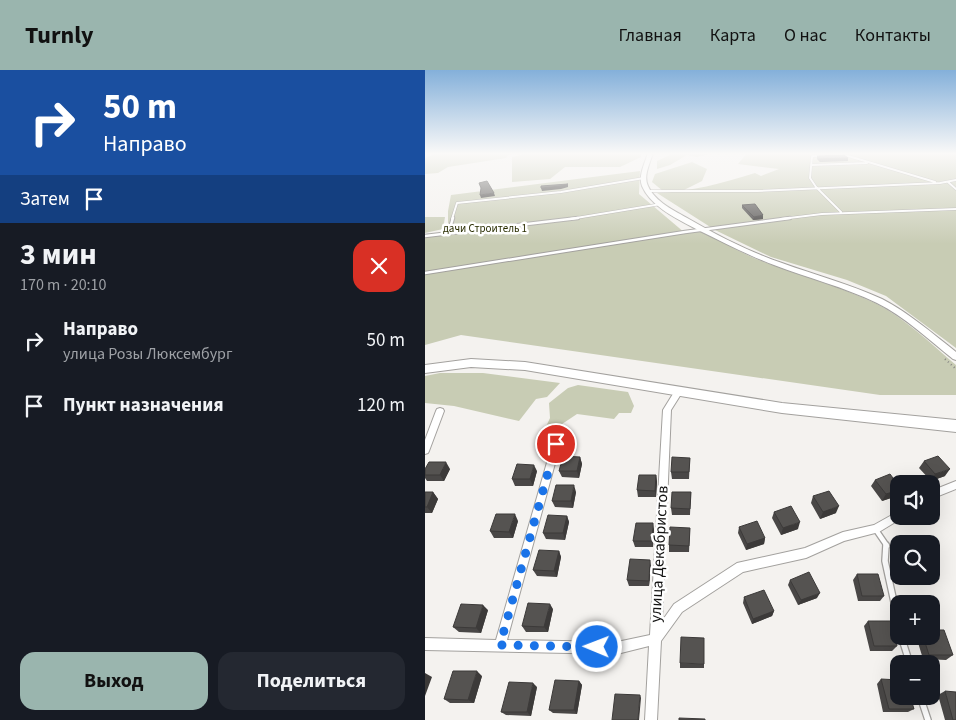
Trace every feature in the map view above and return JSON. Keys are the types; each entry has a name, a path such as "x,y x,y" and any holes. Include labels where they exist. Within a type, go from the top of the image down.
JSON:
{"highway":[{"path":"425,369 471,363 525,366 782,408 956,426"}],"street":[{"path":"646,183 648,191 661,204 705,231 765,260 839,284 881,302 920,328 956,356"},
{"name":"улица Декабристов","path":"651,720 667,410 679,392"},
{"path":"425,451 440,411"},
{"path":"500,645 556,444"},
{"path":"940,491 956,485"},
{"path":"425,644 617,648 655,639 678,608 741,567 806,553 843,537 876,529 890,520"}],"lane":[{"path":"449,234 457,203 561,192 612,183"},
{"path":"813,183 815,188 841,212"},
{"path":"648,191 773,191 932,183"},
{"path":"425,236 567,220 661,204"},
{"path":"425,274 841,212 956,209"},
{"path":"876,529 887,546 885,561 892,595"},
{"path":"923,705 928,720"}],"path":[{"path":"944,359 956,369"}],"green space":[{"name":"дачи Строитель 1","path":"543,183 639,183 639,194 685,233 697,228 755,258 861,297 897,316 956,365 956,395 880,395 461,335 425,345 425,236 448,233 448,211 451,195"},
{"path":"654,183 697,183 684,190 663,191"},
{"path":"717,183 956,183 956,348 886,296 847,280 771,257 715,230 657,193 694,189"},
{"path":"425,217 445,217 443,229 425,233"},
{"path":"440,373 483,373 560,383 547,397 536,399 519,421 454,406 425,403 425,376"},
{"path":"578,385 628,392 634,406 631,413 619,413 614,419 577,414 562,424 559,431 549,439 543,433 550,418 549,403 568,388"}],"building":[{"path":"479,183 488,183 494,193 480,195 481,188"},
{"path":"568,184 560,186 541,188 541,186"},
{"path":"755,204 763,215 754,217 742,205"},
{"path":"563,456 580,457 577,471 559,471"},
{"path":"938,456 950,469 935,474 924,461"},
{"path":"672,457 690,458 689,472 671,472"},
{"path":"429,462 446,462 440,475 425,475 425,469"},
{"path":"517,464 534,465 530,479 512,479"},
{"path":"890,474 890,493 886,494 875,480"},
{"path":"639,475 656,475 655,491 637,490"},
{"path":"556,485 574,485 571,501 552,501"},
{"path":"829,491 839,506 823,512 813,496"},
{"path":"425,492 433,492 427,507 425,507"},
{"path":"672,492 691,492 690,509 671,508"},
{"path":"791,506 800,522 783,528 774,512"},
{"path":"496,514 515,514 509,532 490,531"},
{"path":"548,515 567,516 563,533 543,533"},
{"path":"757,521 765,538 747,544 739,527"},
{"path":"636,523 653,523 652,541 633,541"},
{"path":"670,527 690,528 689,546 669,545"},
{"path":"539,550 559,551 554,571 533,570"},
{"path":"630,559 650,560 649,581 627,580"},
{"path":"809,572 820,593 801,600 790,580"},
{"path":"857,574 878,574 884,596 862,596"},
{"path":"764,590 774,611 753,619 744,597"},
{"path":"528,603 550,604 544,627 522,626"},
{"path":"461,604 483,605 476,628 453,627"},
{"path":"868,621 890,621 890,645 897,646 874,646"},
{"path":"940,630 944,630 953,655 929,655 926,645 940,645"},
{"path":"681,637 704,638 704,664 680,663"},
{"path":"453,671 477,671 468,700 444,699"},
{"path":"881,679 890,680 890,705 913,705 914,709 889,709"},
{"path":"555,680 579,681 574,710 549,710"},
{"path":"509,682 533,683 527,712 501,712"},
{"path":"945,691 956,692 956,720 953,720"},
{"path":"615,694 640,695 638,720 612,720"},
{"path":"679,718 705,719 705,720 679,720"}],"route":[{"path":"556,444 500,645 597,647"}]}
